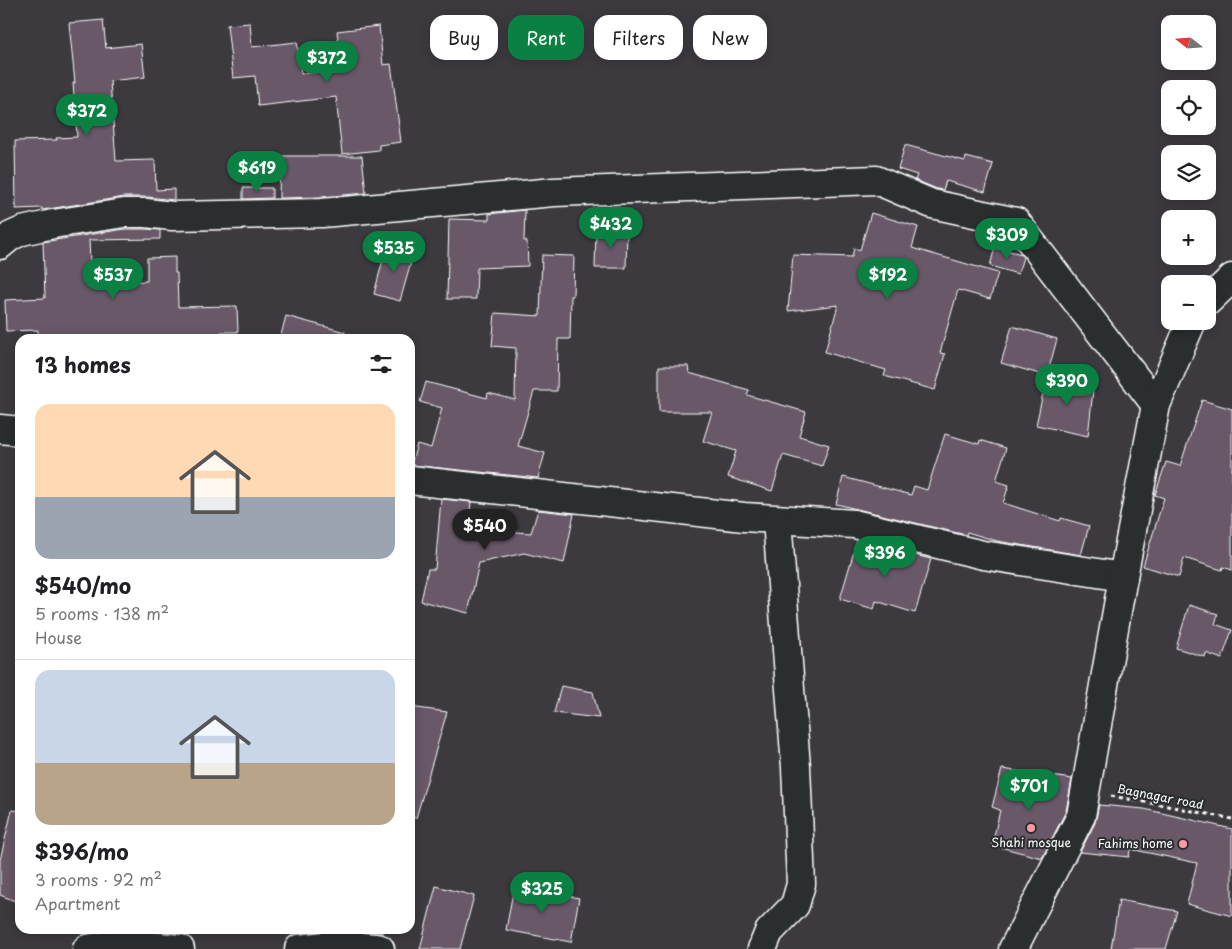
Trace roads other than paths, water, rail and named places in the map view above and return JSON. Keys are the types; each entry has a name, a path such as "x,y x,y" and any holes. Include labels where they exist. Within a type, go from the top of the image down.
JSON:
{"street":[{"path":"0,245 11,236 22,231 53,224 124,213 172,216 322,213 554,192 876,180 932,204 1016,222 1156,405"},
{"path":"1216,293 1232,278"},
{"path":"1013,949 1081,816 1156,405 1188,330"},
{"path":"0,429 15,430"},
{"path":"415,481 744,518 854,524 983,555 1123,578"},
{"path":"762,949 768,932 795,905 801,884 796,767 777,520"},
{"path":"87,949 121,944 180,949"},
{"path":"299,949 334,945 380,949"}],"place":[{"name":"Shahi mosque","path":"1031,828"},
{"name":"Fahims home","path":"1183,844"}]}
